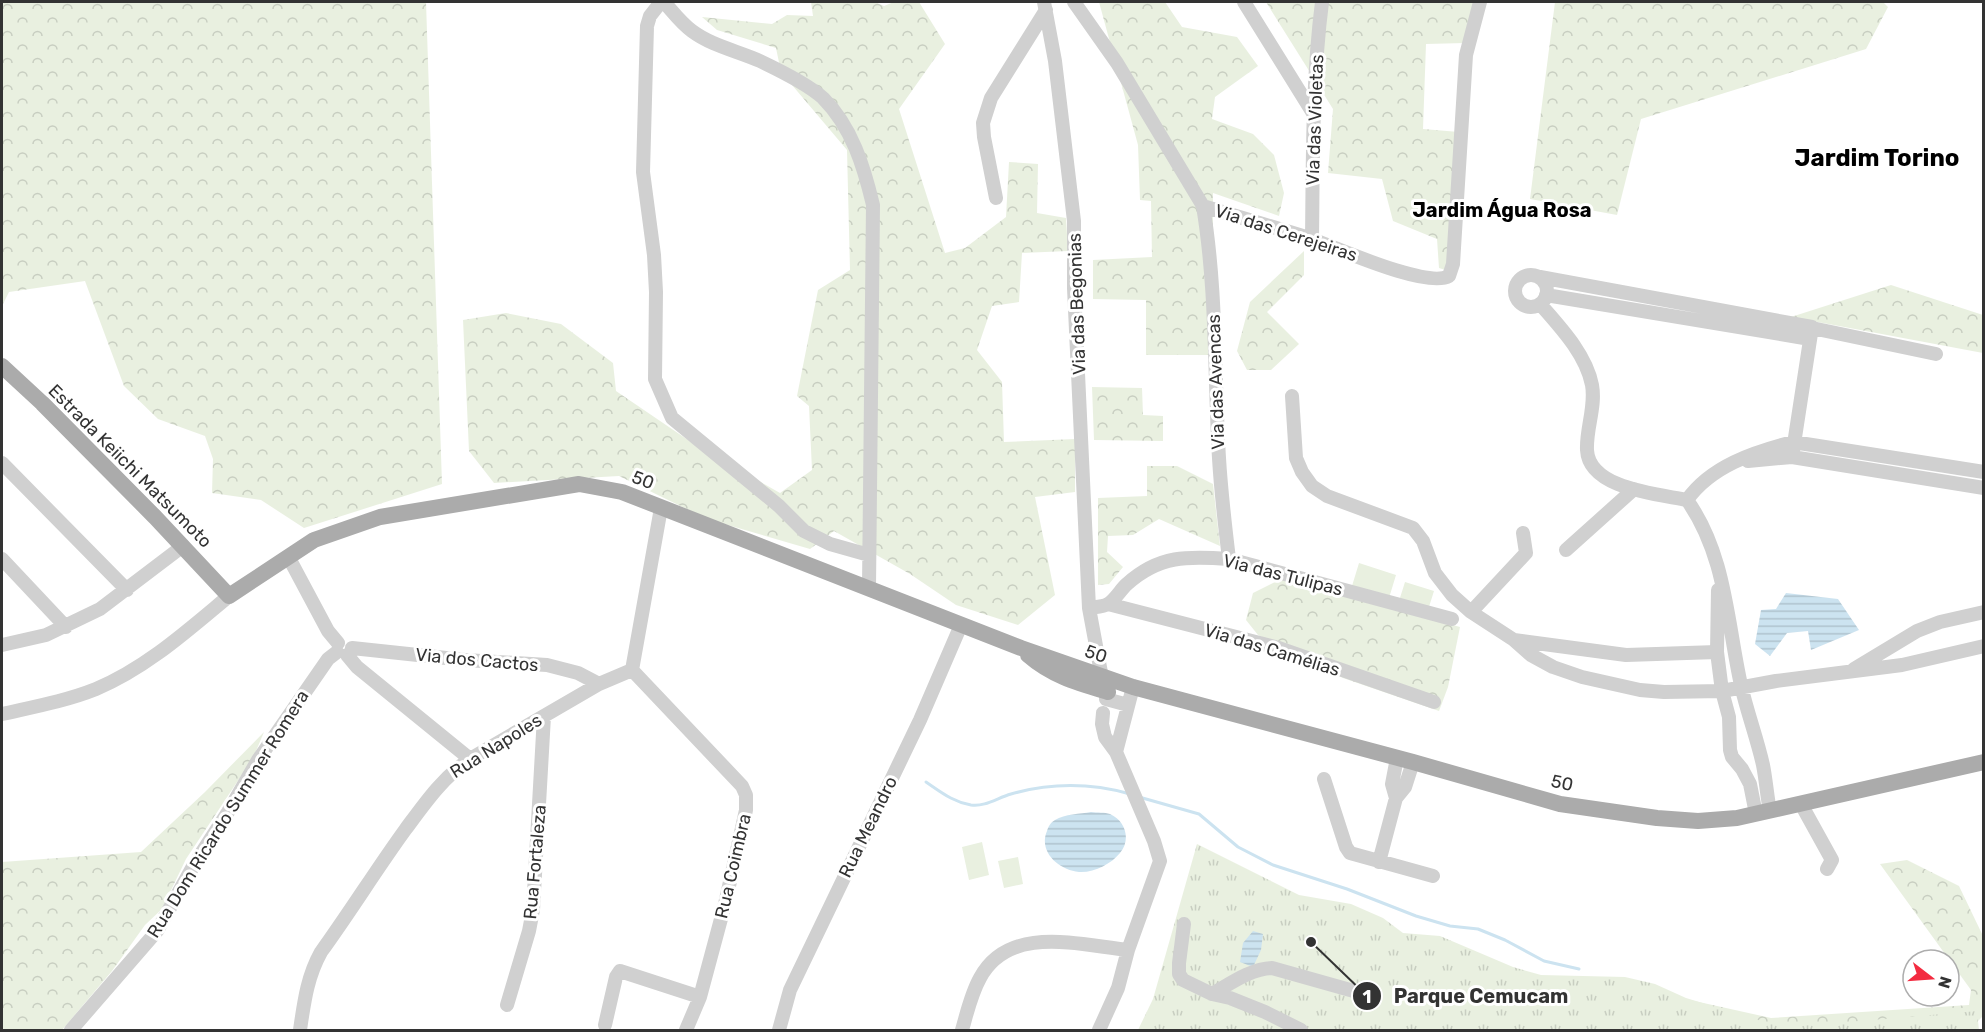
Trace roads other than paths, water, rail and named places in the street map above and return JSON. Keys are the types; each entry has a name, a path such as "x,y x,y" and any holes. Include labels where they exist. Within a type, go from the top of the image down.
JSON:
{"main road":[{"name":"Estrada Keiichi Matsumoto","path":"2,366 42,403 229,596"},
{"name":"50","path":"229,596 314,540 381,517 579,484 622,492 1021,648 1106,694 1133,687 1560,804 1657,818 1698,821 1737,818 1983,762"}],"street":[{"path":"868,588 869,555 873,206 864,166 847,131 823,98 790,76 694,33 662,2 650,16 647,26 643,161 654,255 655,379 659,390 672,418 779,506 804,531 830,544 869,555"},
{"name":"Via das Cerejeiras","path":"1074,2 1117,63 1203,206 1312,239 1404,273 1446,278 1452,272 1453,264 1466,55 1480,2"},
{"path":"1244,2 1313,113"},
{"name":"Via das Violetas","path":"1312,239 1313,113 1317,41 1322,2"},
{"path":"996,198 984,137 985,114 991,98 1045,6"},
{"name":"Via das Begonias","path":"1045,6 1056,61 1074,221 1074,288 1089,608"},
{"name":"Via das Avencas","path":"1203,206 1212,278 1219,458 1228,559"},
{"path":"1811,334 1530,274 1517,283 1516,288 1516,294 1521,303 1530,306 1543,299 1811,334 1936,354"},
{"path":"1540,277 1546,284 1543,299 1590,376 1593,399 1587,451 1597,473 1611,482 1634,489 1688,500 1705,528 1719,567 1741,686 1762,764 1763,812"},
{"path":"1792,457 1811,334"},
{"path":"1292,396 1296,458 1312,486 1327,496 1413,528 1423,541 1435,573 1452,595 1471,612 1514,640 1540,662 1582,677 1640,690 1722,691 1741,686 1902,665 1983,646"},
{"path":"1688,500 1706,479 1737,461 1766,449 1793,442 1983,472"},
{"path":"1737,461 1792,457 1983,488"},
{"path":"2,463 127,590"},
{"path":"1566,550 1634,489"},
{"path":"632,670 661,508"},
{"path":"1471,612 1526,553 1523,533"},
{"path":"2,645 46,635 100,609 183,546"},
{"name":"Via das Tulipas","path":"1108,604 1127,584 1145,570 1162,562 1181,557 1228,559 1452,619"},
{"path":"289,558 327,631 357,667 470,759"},
{"path":"2,559 66,627"},
{"path":"1719,567 1716,652 1729,717 1732,757 1742,769 1763,812"},
{"path":"2,714 70,698 97,688 124,674 156,655 229,596"},
{"path":"1099,1030 1118,988 1128,950 1160,861 1154,841 1116,752 1107,741 1103,731 1106,694 1089,608 1108,604"},
{"name":"Via das Camélias","path":"1108,604 1280,648 1434,702"},
{"path":"1847,673 1917,631 1940,622 1983,612"},
{"name":"Rua Meandro","path":"779,1030 790,990 920,720 961,625"},
{"path":"1514,640 1626,655 1716,652"},
{"name":"Via dos Cactos","path":"343,649 547,665 578,673 599,684"},
{"name":"Rua Dom Ricardo Summer Romera","path":"71,1030 157,931 195,863 276,731 328,659 343,649"},
{"name":"Rua Napoles","path":"300,1030 312,968 321,952 385,857 434,791 452,771 599,684 632,670"},
{"name":"Rua Coimbra","path":"632,670 742,786 746,795 746,810 725,904 700,997 686,1030"},
{"path":"1116,752 1133,687"},
{"path":"1106,694 1128,705"},
{"name":"Rua Fortaleza","path":"507,1005 533,910 544,716"},
{"path":"1379,862 1396,798 1405,787 1405,760"},
{"path":"1742,769 1762,764"},
{"path":"1324,779 1348,851 1379,862 1433,876"},
{"path":"1801,804 1832,860 1827,869"},
{"path":"1184,924 1179,963 1179,974 1183,980 1212,994 1230,998 1265,1012 1301,1030"},
{"path":"962,1030 981,975 1002,954 1015,946 1044,941 1128,950"},
{"path":"1212,994 1246,975 1272,968 1376,997"},
{"path":"605,1025 616,977 621,971 700,997"}],"water":[{"path":"1786,593 1838,599 1859,630 1811,650 1808,631 1787,633 1770,656 1755,644 1761,610 1776,609"},
{"path":"1091,812 1110,814 1120,821 1126,837 1123,848 1112,861 1102,867 1085,872 1064,868 1052,859 1045,846 1048,828 1059,818"},
{"path":"1253,931 1263,934 1261,950 1253,967 1240,962 1243,943"}],"waterway":[{"path":"926,782 953,799 971,805 986,803 1026,790 1056,786 1085,786 1130,794"},
{"path":"1139,797 1199,814 1238,847 1273,865 1347,889 1416,916 1450,926 1478,929 1505,940 1544,961 1579,969"}],"place":[{"name":"Parque Cemucam","path":"1311,942"}],"district":[{"name":"Jardim Torino","path":"1877,158"},
{"name":"Jardim Água Rosa","path":"1502,210"}]}
